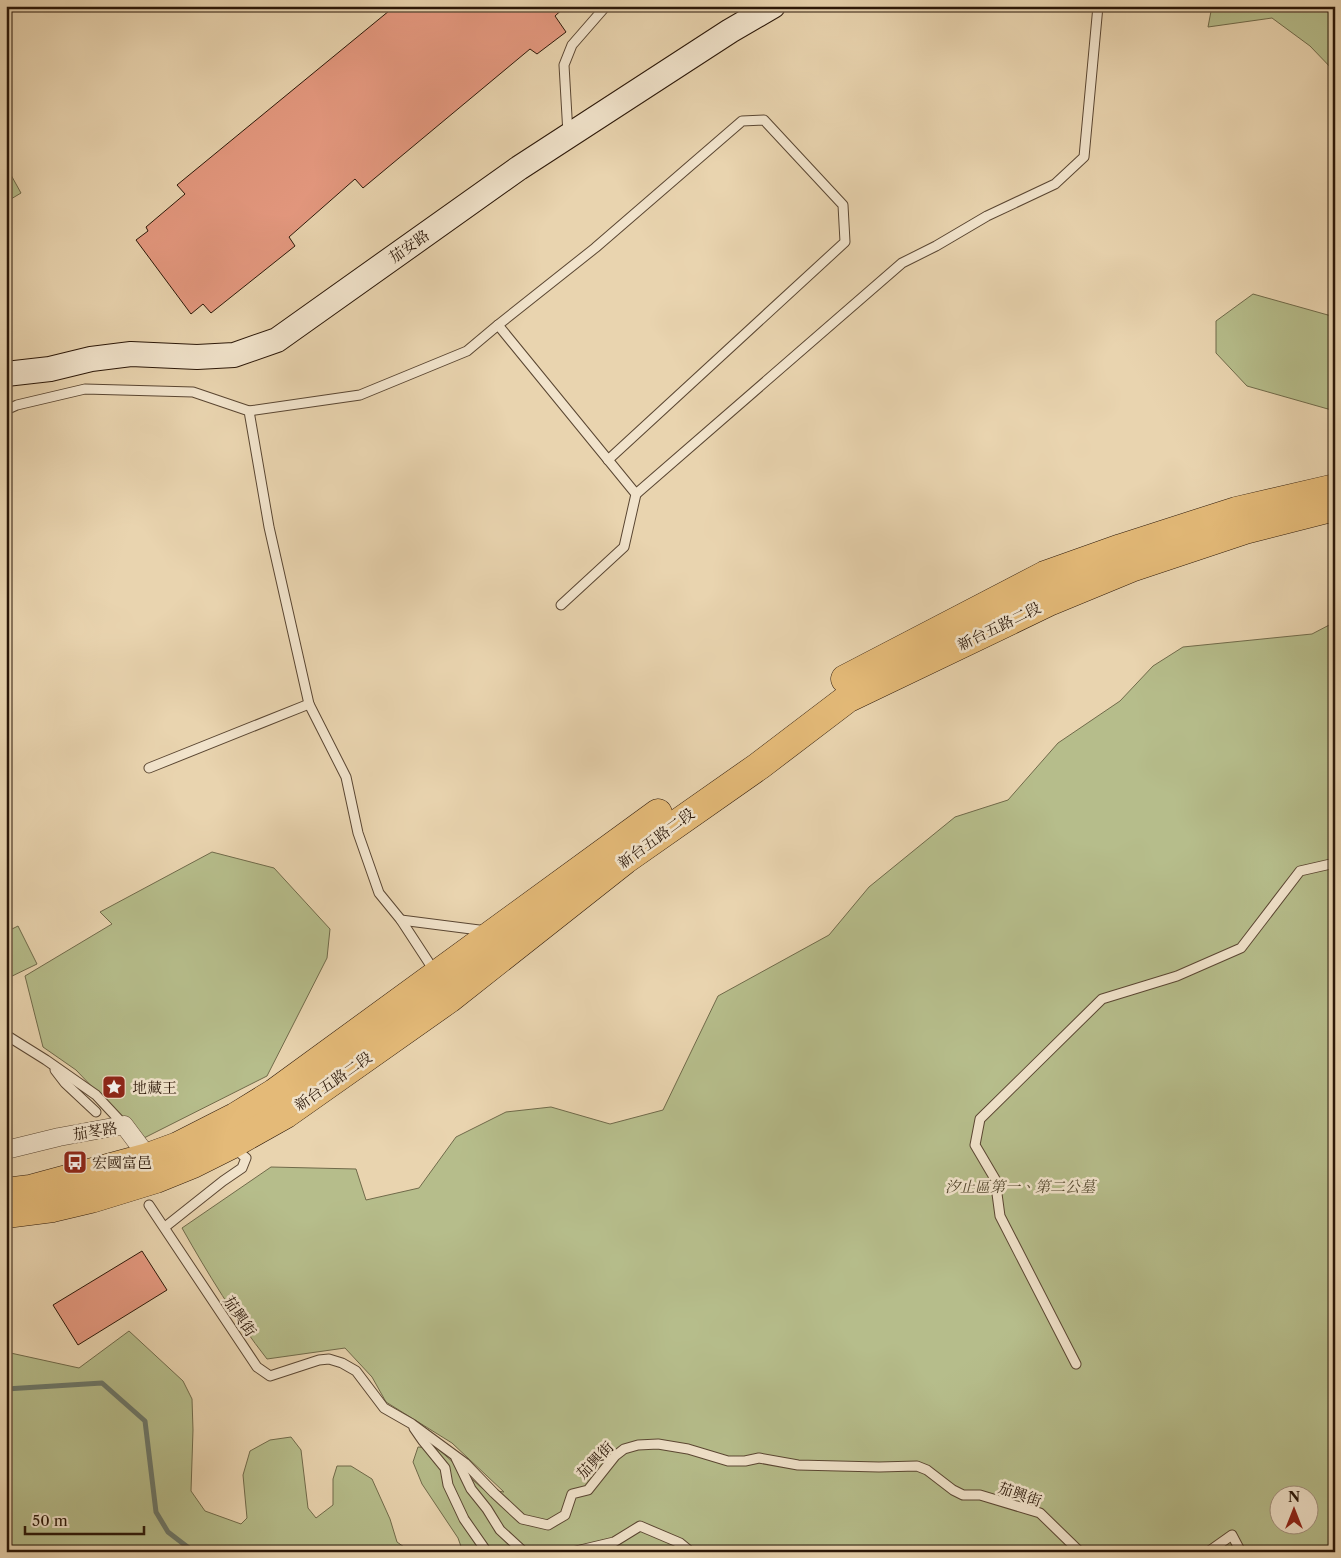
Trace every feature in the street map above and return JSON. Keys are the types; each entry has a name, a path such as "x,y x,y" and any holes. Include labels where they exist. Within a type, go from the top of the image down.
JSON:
{"main road":[{"name":"新台五路二段","path":"506,939 619,840 753,748 832,686 1045,575 1236,511 1335,488"},
{"name":"新台五路二段","path":"6,1192 112,1180 152,1168 193,1164 231,1145 286,1114 443,987 506,939 625,860 759,766 847,698 1052,601 1131,568 1245,530 1335,507"},
{"name":"新台五路二段","path":"152,1168 178,1146 235,1117 443,987"},
{"name":"新台五路二段","path":"6,1214 53,1208 92,1199 112,1180"}],"street":[{"name":"茄安路","path":"6,374 50,369 91,359 132,354 197,357 234,355 277,340 519,168 730,31 774,6"},
{"name":"茄苳路","path":"6,1150 59,1137 124,1125 152,1168"}],"lane":[{"path":"568,136 564,65 572,45 606,6"},
{"path":"561,605 624,547 636,494 902,263 936,246 987,216 1055,184 1084,157 1098,6"},
{"path":"6,410 17,405 85,389 194,392 249,411 360,395 467,351 498,324 595,248 742,121 764,120 843,205 845,242 608,460"},
{"path":"498,324 636,494"},
{"path":"249,411 269,527 309,704 346,777 358,833 379,893 401,920 443,987"},
{"path":"149,768 309,704"},
{"path":"1076,1364 1000,1216 995,1179 975,1144 980,1118 1102,999 1177,976 1241,948 1300,871 1335,863"},
{"path":"401,920 506,939"},
{"path":"6,1035 96,1095 124,1125"},
{"path":"46,1060 65,1083 96,1112"},
{"path":"165,1227 223,1180 242,1168 246,1158 231,1145"},
{"name":"茄興街","path":"149,1205 257,1367 270,1376 319,1360 329,1359 342,1363 356,1371 384,1408 412,1424 465,1463 522,1519 548,1525 565,1515 572,1494 588,1490 614,1456 624,1449 638,1445 658,1444 688,1449 728,1461 745,1461 759,1458 807,1465 917,1466 927,1470 953,1490 963,1495 980,1495 1040,1513 1078,1550 1083,1552"},
{"path":"412,1424 445,1468 448,1485 464,1519 487,1552"},
{"path":"455,1456 471,1489 487,1509 500,1530 524,1552"},
{"path":"572,1552 614,1542 640,1526 680,1543 691,1552"},
{"path":"1208,1552 1232,1535 1241,1552"}],"green space":[{"path":"1212,6 1335,6 1335,72 1310,46 1272,18 1208,27"},
{"path":"6,166 21,193 6,202"},
{"path":"1253,294 1335,317 1335,411 1247,386 1216,353 1216,321"},
{"name":"汐止區第一、第二公墓","path":"1335,622 1335,1552 463,1552 458,1538 422,1484 413,1462 418,1447 437,1448 483,1489 504,1492 452,1443 386,1402 372,1377 345,1348 267,1359 222,1295 182,1228 271,1167 356,1169 366,1200 419,1188 456,1137 506,1112 551,1107 610,1124 663,1110 718,996 829,935 869,887 955,817 1008,800 1058,743 1120,701 1153,666 1183,647 1312,634"},
{"path":"212,852 274,868 330,929 327,958 267,1076 142,1139 76,1070 43,1047 25,976 112,924 100,912"},
{"path":"18,926 37,964 6,979 6,932"},
{"path":"129,1331 183,1381 192,1399 191,1491 205,1511 241,1524 247,1518 243,1475 250,1451 270,1440 291,1437 301,1450 308,1508 316,1518 333,1505 333,1479 337,1466 351,1466 372,1479 390,1519 397,1542 411,1552 6,1552 6,1352 79,1368"}],"building":[{"path":"395,6 566,6 555,16 566,32 537,54 530,49 363,188 355,179 289,237 295,246 211,313 203,304 191,314 136,240 148,231 146,227 185,194 177,185"},
{"path":"142,1251 167,1290 78,1345 53,1305"}],"waterway":[{"path":"6,1389 102,1383 145,1421 156,1512 168,1532 194,1552"}],"place":[{"name":"地藏王","path":"114,1087"},
{"name":"宏國富邑","path":"75,1162"}]}
